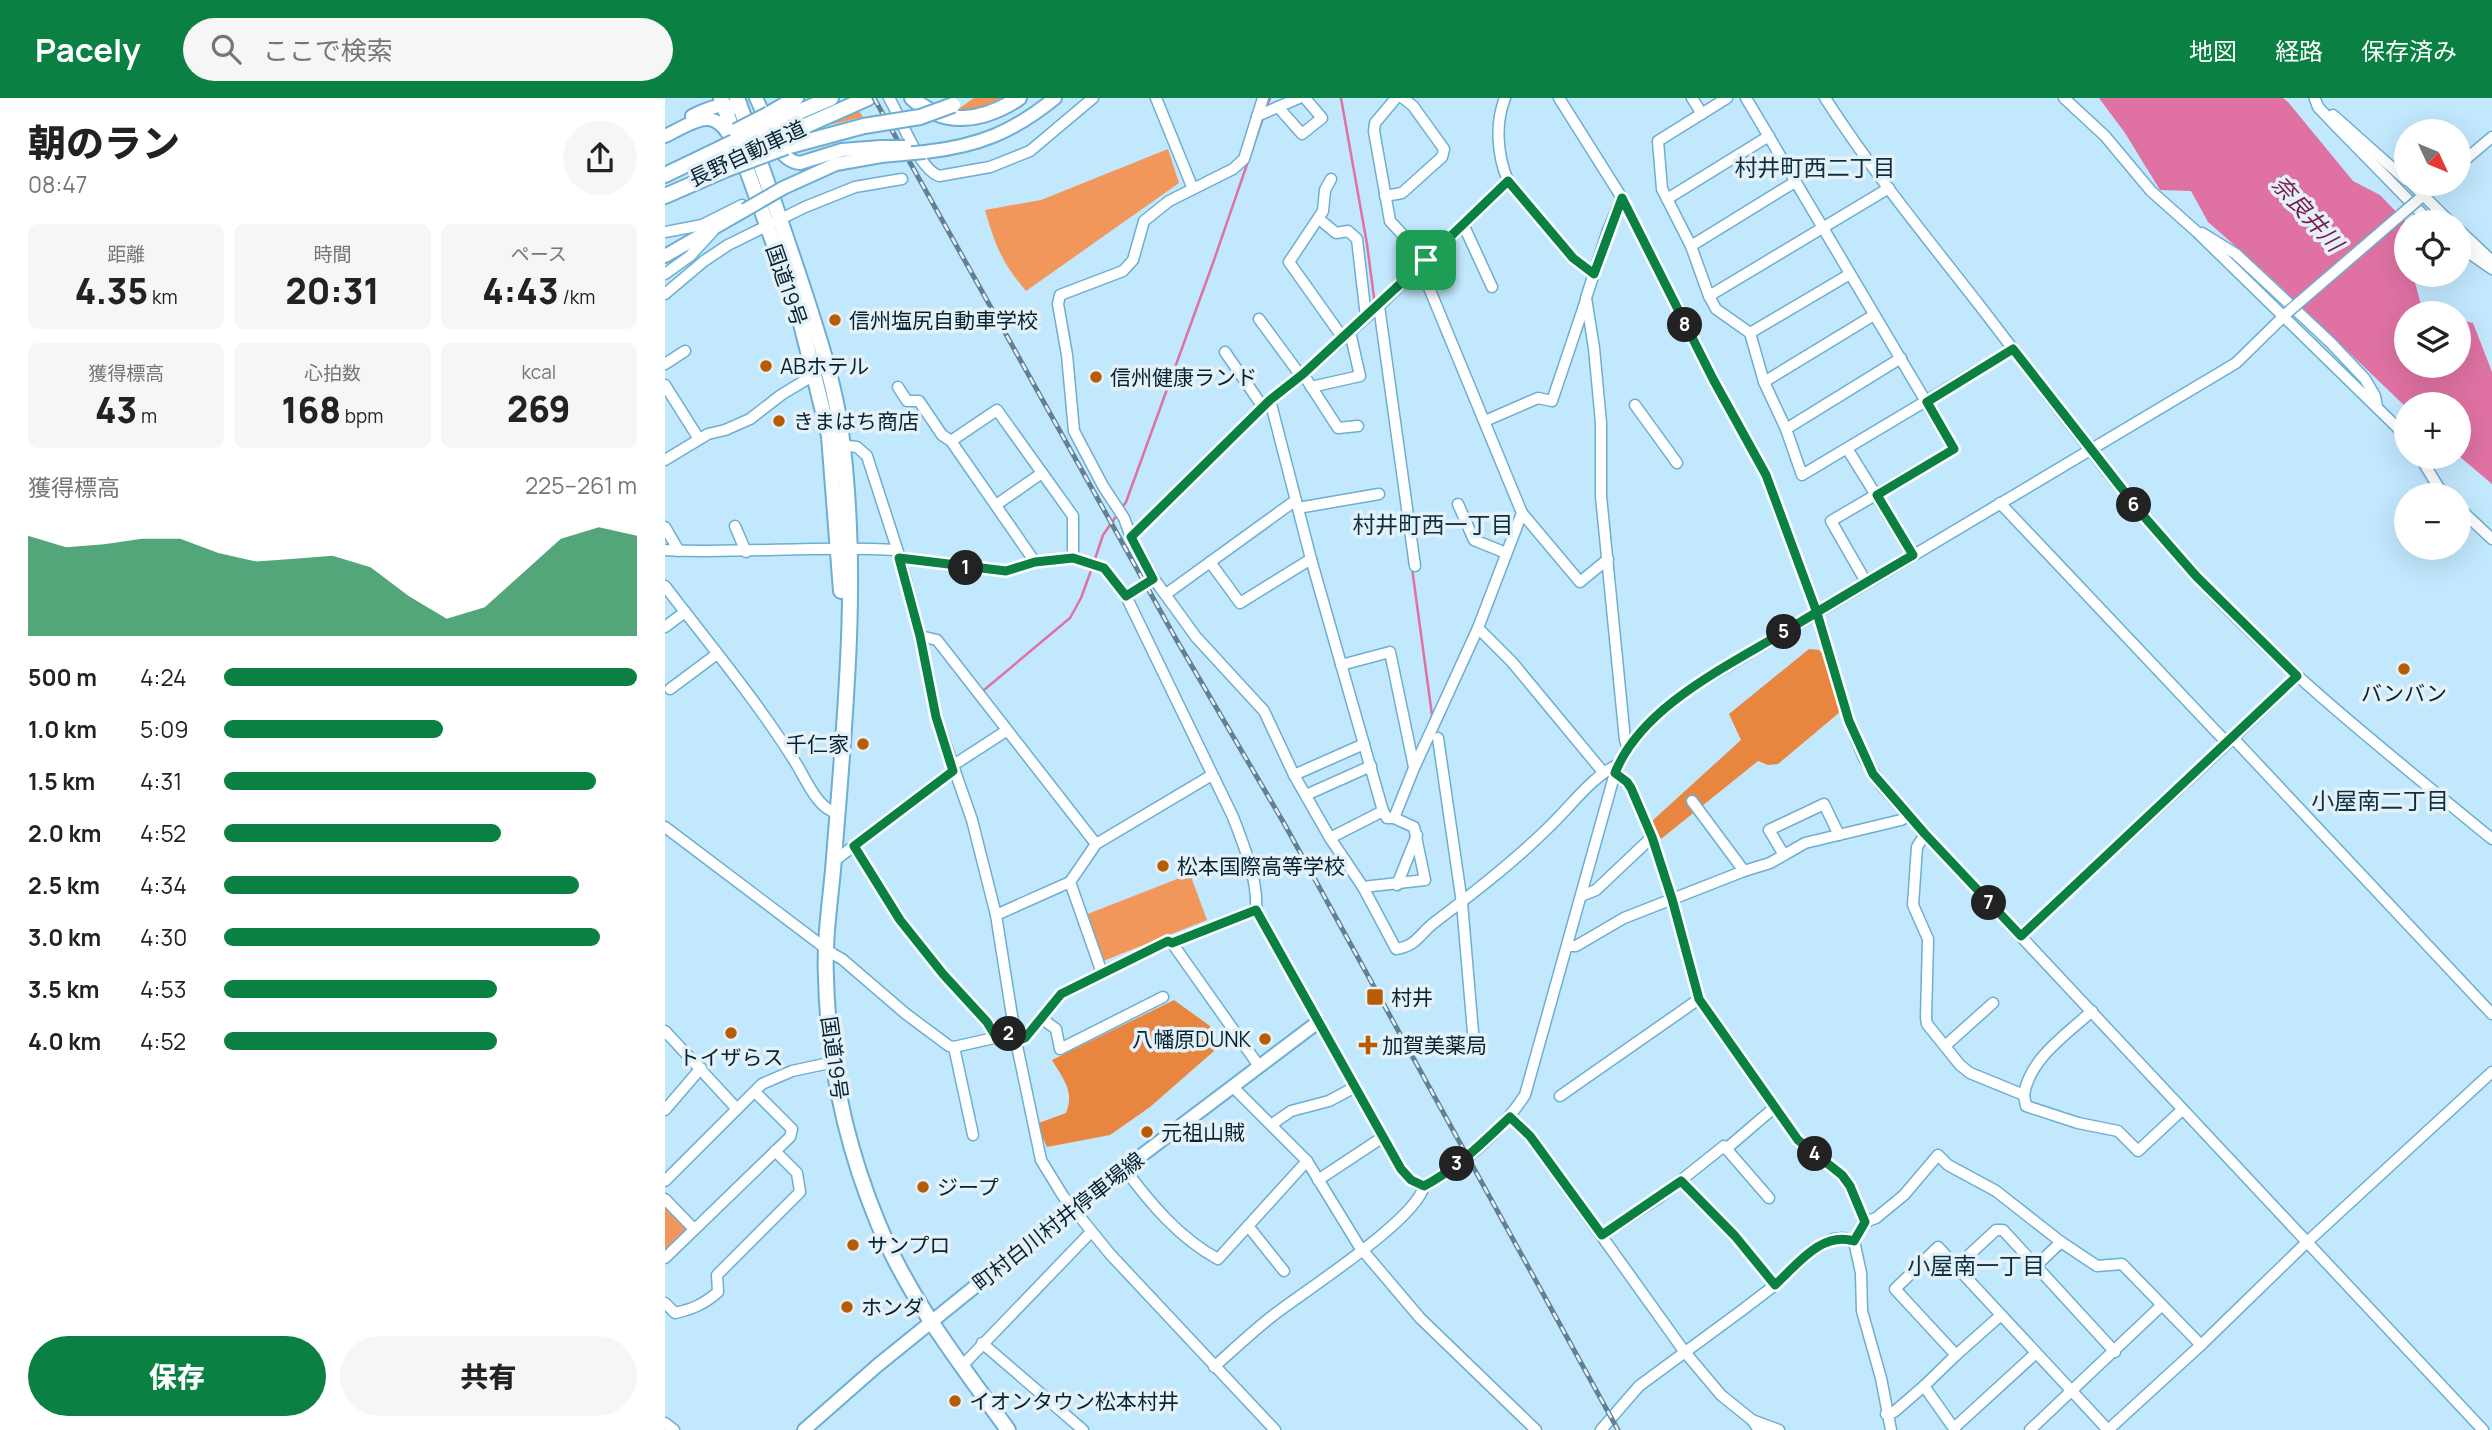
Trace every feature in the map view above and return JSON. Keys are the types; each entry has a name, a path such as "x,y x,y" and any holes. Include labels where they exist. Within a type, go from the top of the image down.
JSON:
{"highway":[{"path":"777,130 796,98"},
{"name":"長野自動車道","path":"665,175 722,156 777,130 831,98"},
{"path":"912,98 937,115 965,119 988,114 1019,98"},
{"name":"長野自動車道","path":"777,130 864,100"},
{"name":"国道19号","path":"727,102 750,177 797,308 836,445"},
{"name":"国道19号","path":"727,102 781,219 836,399 836,445 843,548 843,620 849,644 826,948 827,1001 834,1062 847,1132 878,1224 904,1280 1008,1430"},
{"path":"665,194 722,156 777,130 864,126 920,117 958,102"},
{"path":"665,169 722,156"}],"main road":[{"path":"756,98 781,152 794,162 800,163 842,150 950,149 978,143 1003,133 1055,98"},
{"path":"665,133 701,111 727,102"},
{"path":"665,133 699,120 714,120 726,130 750,177"},
{"path":"665,256 782,186 836,164 881,151"},
{"name":"町村白川村井停車場線","path":"804,1430 931,1322 1072,1208 1318,1022"}],"street":[{"path":"889,98 923,162 931,173 939,176 990,167 1030,151 1093,98"},
{"path":"1156,98 1193,189"},
{"path":"1263,98 1244,159 1233,169 1169,201 1144,221 1133,260 1123,271 1060,295 1058,304 1067,355 1074,430 1103,486 1124,519 1153,579 1196,637 1264,711 1305,795 1363,887 1396,949 1410,947 1431,925 1462,903 1550,827 1603,772 1617,768"},
{"path":"1257,117 1299,98"},
{"path":"1278,107 1302,134 1322,118 1305,98"},
{"path":"1396,98 1375,123 1374,131 1390,222 1423,263 1523,513 1580,582 1608,559"},
{"path":"1385,196 1402,193 1442,157 1444,149 1413,106 1403,98"},
{"path":"1505,98 1499,115 1498,129 1503,171 1508,181 1573,258 1594,274"},
{"path":"1559,98 1622,198 1713,379 1766,475 1817,613 1849,721 1864,758 1878,780 1908,816 2483,1430 2492,1421"},
{"path":"1692,98 1702,114"},
{"path":"1727,98 1658,141 1662,189 1691,246 1709,296 1717,309 1750,333 1764,382 1786,429 1802,475 2013,349"},
{"path":"1746,98 1954,449 1831,521 1866,582"},
{"path":"1825,98 1850,137 2091,450 2196,576 2297,676 2492,839"},
{"path":"2064,98 2105,136 2151,191 2286,315 2394,424"},
{"path":"2315,98 2394,169"},
{"path":"2315,98 2318,107 2418,210"},
{"path":"1667,199 1769,136"},
{"path":"2471,155 2492,137"},
{"path":"665,294 703,261 728,245 781,219 855,187 902,179"},
{"path":"1311,387 1360,376 1347,335 1289,262 1319,219 1323,211 1325,190 1331,179"},
{"path":"1131,537 1266,403 1302,375 1379,306 1508,181"},
{"path":"1691,246 1795,182"},
{"path":"1709,296 1889,188"},
{"path":"1214,1367 1274,1314 1386,1231 1422,1195 1424,1186 1468,1155 1510,1117 1525,1095 1530,1081 1617,768 1628,749 1668,706 1692,688 1866,582 2236,363 2414,196"},
{"path":"2422,196 2437,210"},
{"path":"1485,421 1538,398 1552,401 1622,198"},
{"path":"665,232 691,229 743,207"},
{"path":"1319,219 1336,233 1348,231 1357,239 1366,317"},
{"path":"1463,224 1492,287"},
{"path":"665,274 690,256 719,225"},
{"path":"2197,232 2205,233 2236,254 2291,303 2365,379 2375,396 2377,407"},
{"path":"2471,241 2492,261"},
{"path":"2471,254 2492,269"},
{"path":"1750,333 1850,274"},
{"path":"1586,298 1601,423 1601,496 1618,682 1628,749"},
{"path":"1379,306 1415,566"},
{"path":"1764,382 1874,315"},
{"path":"1259,319 1311,387 1338,428 1358,426"},
{"path":"665,364 685,351"},
{"path":"1225,352 1266,403 1383,811 1387,818 1394,818 1414,827 1417,834 1425,880 1363,887"},
{"path":"1786,429 1901,358"},
{"path":"665,460 699,439 750,419 781,395 814,375"},
{"path":"665,385 699,439"},
{"path":"898,387 907,401 919,401 942,435 951,441 1035,562"},
{"path":"1635,405 1677,463"},
{"path":"951,441 997,410 1073,516 1073,558"},
{"path":"836,445 857,447 867,456 898,554 920,636 936,717 972,820 996,915 1016,1037 1041,1160 1091,1232 1275,1430"},
{"path":"1847,450 1913,555"},
{"path":"996,505 1042,473"},
{"path":"1166,594 1297,504 1379,495"},
{"path":"2000,503 2492,1014"},
{"path":"1458,504 1473,540 1506,553"},
{"path":"1394,818 1478,628 1523,513"},
{"path":"2471,519 2492,539"},
{"path":"735,526 746,552"},
{"path":"665,527 679,551"},
{"path":"665,550 746,552 843,548 1006,571 1035,562 1073,558 1104,568 1126,596 1233,817 1246,850 1257,896 1256,910 1401,1169 1411,1180 1424,1186"},
{"path":"1210,562 1240,603 1311,559"},
{"path":"1126,596 1153,579"},
{"path":"665,586 772,727 814,793 828,810 837,813"},
{"path":"665,627 685,612"},
{"path":"1478,628 1513,662 1603,772"},
{"path":"920,636 937,640 1096,844"},
{"path":"1341,665 1390,652 1414,768"},
{"path":"670,690 717,654"},
{"path":"2021,936 2297,676"},
{"path":"834,861 1006,731"},
{"path":"1438,738 1462,903 1474,1045"},
{"path":"1294,775 1364,744"},
{"path":"1305,795 1371,766"},
{"path":"1617,768 1631,788 1652,837 1699,999 1798,1140 1842,1175 1850,1186 1865,1222"},
{"path":"996,915 1070,882 1096,844 1212,775"},
{"path":"1692,801 1744,871"},
{"path":"1784,855 1769,830 1824,804 1839,835"},
{"path":"1330,838 1383,811"},
{"path":"1567,946 1576,946 1624,918 1770,863 1805,843 1908,816"},
{"path":"665,827 842,959 906,1014 954,1047 996,1037 1025,1038 1061,994 1168,941 1172,943 1256,910"},
{"path":"1397,885 1417,834"},
{"path":"1925,834 1917,847 1913,905 1928,939 1927,1024 1970,1073 2024,1095"},
{"path":"1581,896 1596,890 1652,837"},
{"path":"854,846 900,920 943,974 987,1022 996,1037"},
{"path":"1070,882 1102,973"},
{"path":"1172,943 1259,1066"},
{"path":"1041,1018 1056,1029 1060,1049 1163,997"},
{"path":"1560,1096 1699,999"},
{"path":"1945,1046 1993,1003"},
{"path":"2092,1011 2037,1064 2024,1095 2026,1106 2078,1123 2118,1131 2138,1151 2182,1110"},
{"path":"665,1031 737,1109"},
{"path":"954,1047 973,1135"},
{"path":"665,1181 762,1084 792,1071 834,1062"},
{"path":"665,1110 701,1068"},
{"path":"1956,1355 1895,1289 1938,1247 2108,1430 2492,1072"},
{"path":"1232,1086 1307,1161 1363,1250 1420,1318 1537,1430"},
{"path":"1271,1125 1291,1111 1329,1101 1355,1087"},
{"path":"665,1258 790,1137 792,1129 755,1092"},
{"path":"1726,1149 1775,1107"},
{"path":"1510,1117 1530,1136 1684,1351 1721,1395 1752,1420 1759,1430"},
{"path":"1318,1180 1383,1137"},
{"path":"1602,1235 1681,1181 1724,1146 1769,1198"},
{"path":"665,1303 675,1313 695,1309 705,1303 717,1292 717,1275 800,1192 797,1173 775,1151"},
{"path":"1891,1430 1881,1378 1863,1311 1861,1273 1854,1241 1865,1222 1876,1218 1904,1195 1938,1155 1948,1165 1996,1191 2061,1242 2097,1266 2122,1264 2201,1345"},
{"path":"1124,1168 1149,1201 1195,1246 1218,1258 1307,1161"},
{"path":"1681,1181 1735,1236 1775,1285"},
{"path":"665,1199 694,1229"},
{"path":"1248,1226 1284,1271"},
{"path":"1956,1267 1996,1230 2003,1230 2115,1352"},
{"path":"962,1366 1091,1232"},
{"path":"1601,1430 1639,1386 1775,1285 1813,1249 1833,1239 1854,1241"},
{"path":"2036,1266 2061,1242"},
{"path":"2030,1430 2161,1306"},
{"path":"1886,1414 1894,1412 2001,1315"},
{"path":"982,1343 1083,1430"},
{"path":"1924,1386 1954,1429 2036,1353"},
{"path":"1752,1420 1779,1430"},
{"path":"665,1423 674,1430"}],"shaded area":[{"path":"974,98 1001,98 979,109 954,112"},
{"path":"859,111 863,117 812,129"},
{"path":"1168,149 1179,183 1026,291 1000,253 985,210 1041,200"},
{"path":"1809,649 1819,650 1824,655 1840,712 1778,764 1768,765 1758,761 1661,839 1652,821 1741,740 1729,714"},
{"path":"1190,874 1207,920 1103,961 1085,915"},
{"path":"1174,1000 1210,1026 1214,1051 1150,1107 1110,1135 1047,1147 1036,1124 1066,1113 1069,1098 1067,1085 1052,1060"},
{"path":"665,1204 689,1229 665,1252"}],"water":[{"name":"奈良井川","path":"2099,98 2283,98 2288,102 2353,181 2380,195 2394,210 2394,287 2416,287 2420,301 2394,301 2394,378 2471,378 2473,323 2492,372 2492,484 2471,466 2471,392 2394,392 2394,396 2266,273 2208,222 2191,191 2160,190 2125,133"}],"waterway":[{"path":"1266,108 1270,98"},
{"path":"1341,98 1375,305"},
{"path":"1121,509 1126,502 1213,263 1263,118"},
{"path":"1094,562 1103,535 1117,515"},
{"path":"984,690 1070,618 1092,568"},
{"path":"1412,568 1432,715"}],"railway":[{"path":"874,98 1176,639 1285,825 1618,1430"}],"place":[{"name":"信州塩尻自動車学校","path":"835,320"},
{"name":"ABホテル","path":"766,366"},
{"name":"信州健康ランド","path":"1096,377"},
{"name":"きまはち商店","path":"779,421"},
{"name":"バンバン","path":"2404,669"},
{"name":"千仁家","path":"863,744"},
{"name":"松本国際高等学校","path":"1163,866"},
{"name":"村井","path":"1375,997"},
{"name":"トイザらス","path":"731,1033"},
{"name":"八幡原DUNK","path":"1265,1039"},
{"name":"加賀美薬局","path":"1368,1045"},
{"name":"元祖山賊","path":"1147,1132"},
{"name":"ジープ","path":"923,1187"},
{"name":"サンプロ","path":"853,1245"},
{"name":"ホンダ","path":"847,1307"},
{"name":"イオンタウン松本村井","path":"955,1401"}],"district":[{"name":"村井町西二丁目","path":"1815,167"},
{"name":"村井町西一丁目","path":"1433,524"},
{"name":"小屋南二丁目","path":"2380,800"},
{"name":"小屋南一丁目","path":"1976,1265"}],"route":[{"path":"1426,260 1379,306 1270,400 1131,537 1153,579 1126,596 1104,568 1073,558 1035,562 1006,571 899,558 920,636 936,717 953,771 854,846 900,920 943,974 987,1022 996,1037 1016,1033 1016,1041 1025,1038 1061,994 1168,941 1172,943 1256,910 1401,1169 1411,1180 1424,1186 1434,1181 1465,1158 1510,1117 1530,1136 1594,1228 1602,1235 1681,1181 1735,1236 1775,1285 1813,1249 1833,1239 1854,1241 1865,1222 1850,1186 1842,1175 1798,1140 1699,999 1678,918 1652,837 1631,788 1615,773 1628,749 1643,731 1668,706 1696,685 1817,613 1866,582 1913,555 1877,495 1954,449 1927,402 2013,349 2141,513 2196,576 2297,676 2021,936 1882,786 1864,758 1849,721 1817,613 1766,475 1713,379 1622,198 1594,274 1573,258 1508,181 1426,260"}]}
